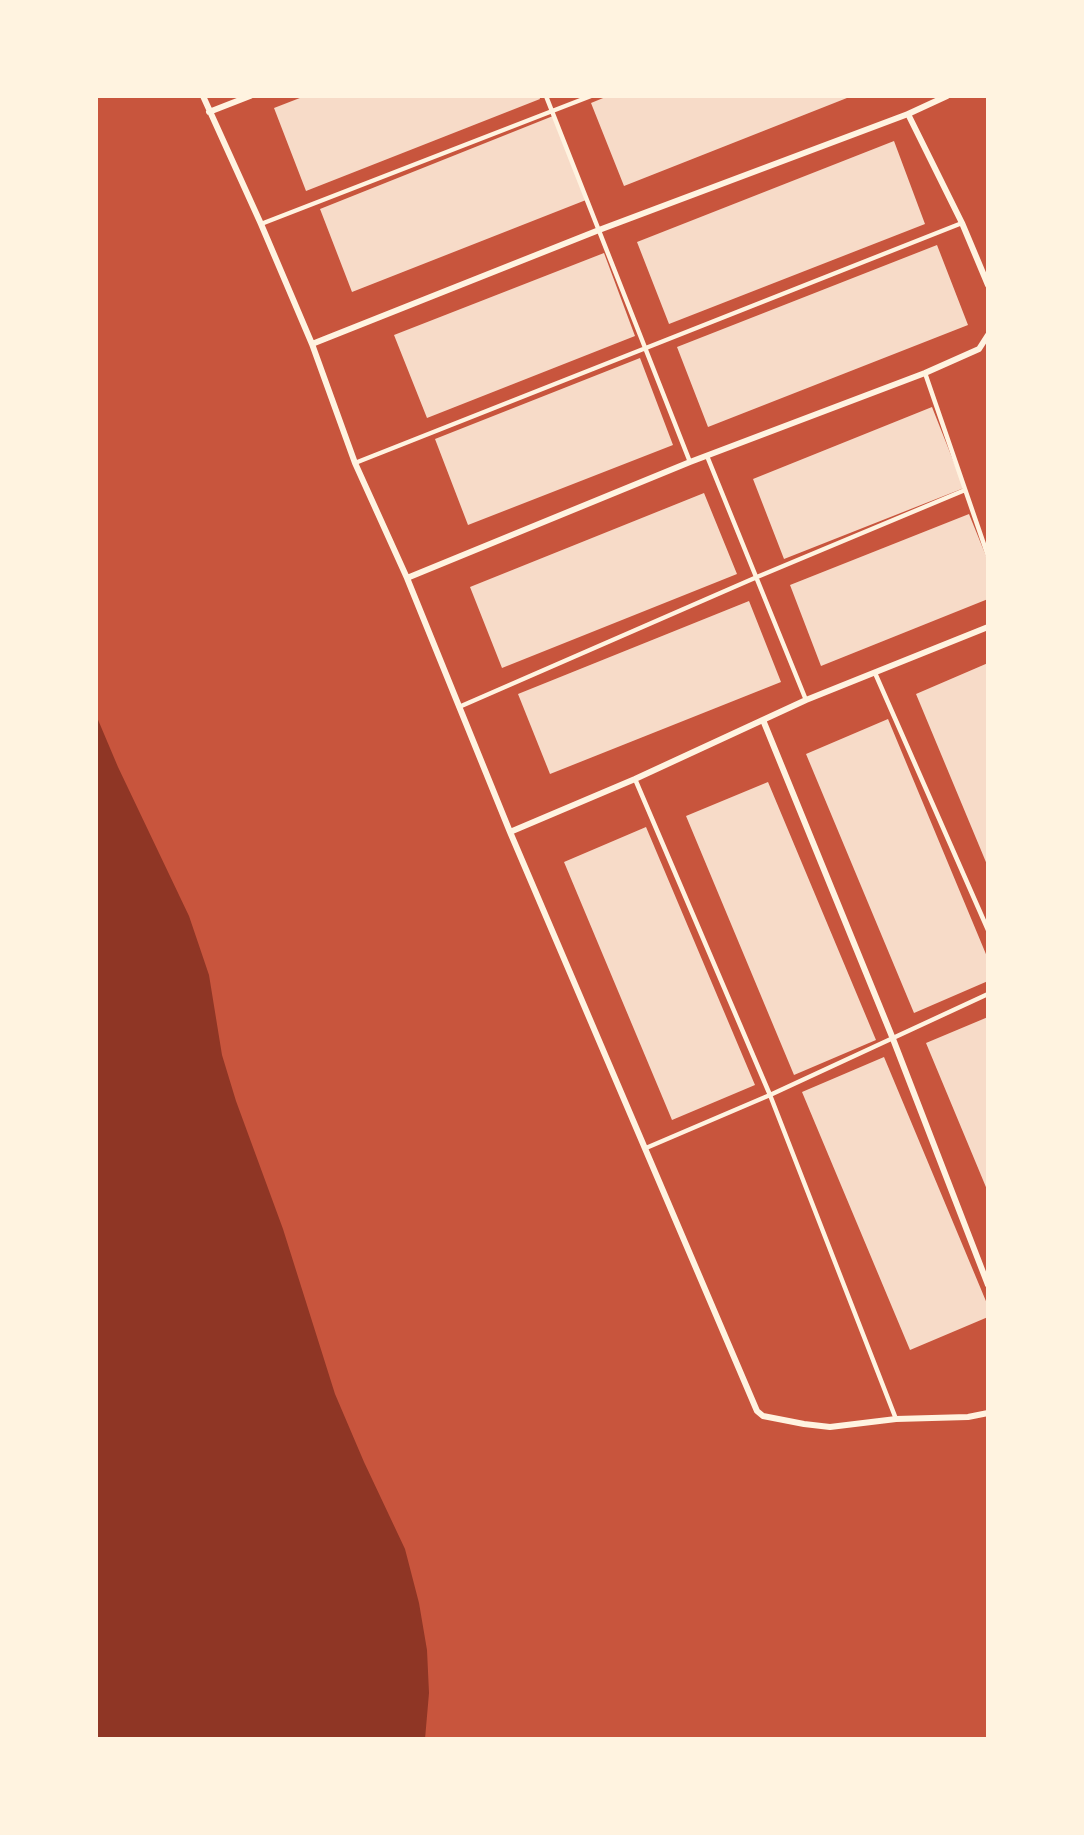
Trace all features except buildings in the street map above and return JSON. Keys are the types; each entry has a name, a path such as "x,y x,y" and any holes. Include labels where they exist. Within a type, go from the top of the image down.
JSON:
{"street":[{"path":"203,96 312,344 355,463 407,578 510,832 757,1410 763,1416 830,1427 896,1419 968,1417 988,1413"},
{"path":"209,112 250,96"},
{"path":"312,344 599,230 908,114 947,96"},
{"path":"908,114 962,223 988,285"},
{"path":"407,578 690,462 925,373 979,349 988,335"},
{"path":"510,832 635,779 806,700 988,627"},
{"path":"762,720 893,1039 988,1286"}],"lane":[{"path":"546,96 690,462"},
{"path":"261,224 591,96"},
{"path":"355,463 962,223"},
{"path":"925,373 988,556"},
{"path":"707,456 806,700"},
{"path":"459,707 757,577 965,490"},
{"path":"874,674 988,930"},
{"path":"635,779 770,1095 896,1419"},
{"path":"646,1148 770,1095 988,994"}],"shaded area":[{"path":"96,715 118,767 189,916 209,975 222,1055 236,1101 283,1229 335,1394 405,1549 419,1603 427,1650 429,1693 425,1739 96,1739"}]}
